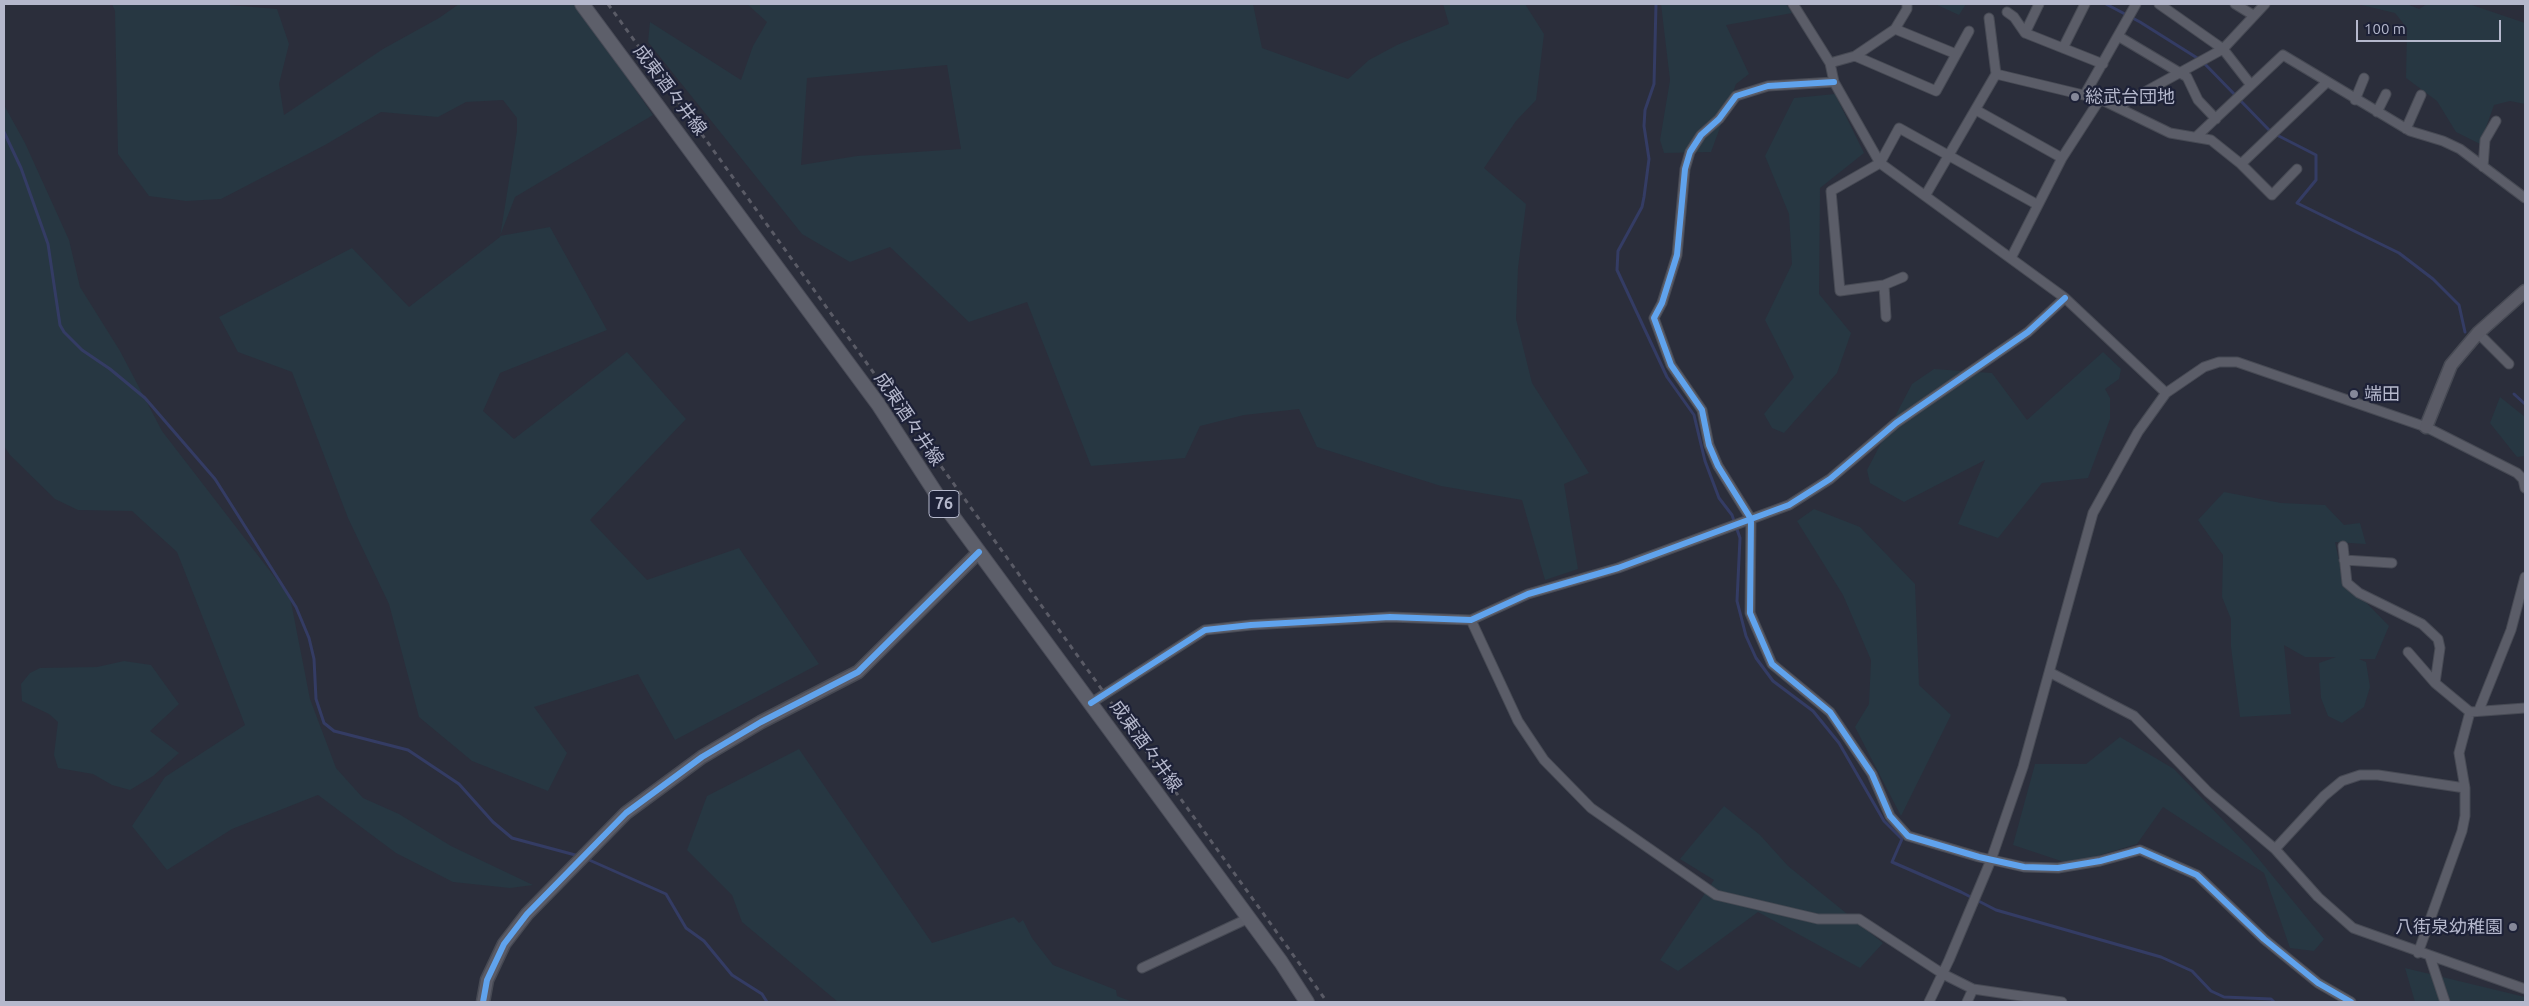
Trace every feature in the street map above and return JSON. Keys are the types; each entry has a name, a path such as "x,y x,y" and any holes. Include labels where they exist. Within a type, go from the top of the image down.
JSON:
{"main road":[{"name":"成東酒々井線","path":"582,4 878,404 937,495 1250,918 1307,1002"}],"street":[{"path":"1793,4 1830,63 1834,82 1880,163 2065,298 2166,393"},
{"path":"1830,63 1855,56 1895,29 1907,9 1907,4"},
{"path":"2025,33 2039,4"},
{"path":"2063,48 2085,4"},
{"path":"2085,94 2136,4"},
{"path":"2159,4 2223,49 2251,85"},
{"path":"2235,4 2253,15"},
{"path":"2118,106 2223,49 2265,4"},
{"path":"2007,12 2014,17 2025,33 2103,64"},
{"path":"1925,196 1996,74 1989,18"},
{"path":"1895,29 1956,54"},
{"path":"1855,56 1936,91 1969,31"},
{"path":"2118,36 2187,77 2198,100 2216,119"},
{"path":"2197,136 2283,55 2406,129 2460,149 2525,198"},
{"path":"1996,74 2085,94 2118,106 2170,133 2197,136 2211,140 2240,164 2272,195 2297,169"},
{"path":"2355,100 2364,78"},
{"path":"1834,82 1768,86 1736,96 1719,119 1701,135 1690,152 1685,169 1677,256 1662,302 1654,318 1671,365 1702,410 1709,445 1718,466 1751,519 1750,613 1772,664 1830,712 1872,774 1890,816 1908,836 1991,860 2024,866 2058,868 2100,861 2140,850 2197,875 2264,939 2318,983 2351,1002"},
{"path":"2240,164 2327,82"},
{"path":"2377,112 2386,94"},
{"path":"2406,129 2421,95"},
{"path":"2011,258 2062,158 2100,99"},
{"path":"1976,110 2062,158"},
{"path":"2483,166 2485,140 2496,121"},
{"path":"1902,277 1884,285 1840,292 1831,191 1880,163 1899,128 2038,205"},
{"path":"1884,285 1886,316"},
{"path":"2426,426 2452,366 2478,333 2525,291"},
{"path":"1091,703 1205,630 1251,625 1390,618 1471,620 1528,594 1618,568 1790,505 1830,479 1896,423 2028,332 2065,298"},
{"path":"2478,333 2509,364"},
{"path":"1929,1002 1943,974 1991,860 2024,767 2093,513 2138,432 2166,393 2204,367 2219,362 2237,362 2426,426 2521,472 2525,488"},
{"path":"2343,546 2347,583 2359,593 2422,624 2438,640 2440,648 2436,683"},
{"path":"483,1002 487,980 504,944 527,914 626,813 702,757 762,722 858,672 979,552"},
{"path":"2344,560 2392,563"},
{"path":"2418,953 2462,831 2465,816 2464,788 2459,753 2474,711 2511,630 2525,577"},
{"path":"1471,620 1518,721 1544,760 1591,808 1716,895 1818,919 1859,919 1943,974 1973,989 2062,1002"},
{"path":"2408,652 2436,683 2474,711 2525,708"},
{"path":"2051,673 2134,716 2208,792 2275,849 2325,903 2353,928 2418,953 2525,989"},
{"path":"2275,849 2324,796 2342,781 2360,775 2464,788"},
{"path":"1142,968 1250,918"},
{"path":"2430,957 2445,1002"},
{"path":"1967,1002 1973,989"}],"shaded area":[{"path":"112,4 217,4 277,9 289,44 279,84 284,115 383,49 439,18 459,4 576,4 653,115 515,197 500,235 517,131 517,118 503,100 466,102 438,117 381,112 325,145 221,199 186,201 149,196 118,154 115,11"},
{"path":"747,4 1253,4 1262,48 1348,79 1369,60 1397,45 1449,24 1443,4 1525,4 1544,34 1536,100 1516,121 1484,168 1526,204 1518,268 1516,319 1532,383 1589,473 1564,484 1578,569 1545,580 1522,500 1441,486 1317,447 1299,409 1244,415 1200,426 1185,458 1091,466 1027,302 969,322 890,247 850,262 802,234 648,42 650,22 741,80 753,46 767,22","holes":["947,65 961,149 857,156 801,165 807,78"]},
{"path":"1661,4 1786,4 1792,13 1726,25 1749,74 1736,84 1711,152 1664,153 1660,140 1670,80"},
{"path":"1935,4 1966,4 1959,15"},
{"path":"2357,4 2407,4 2419,9 2427,4 2469,4 2525,23 2525,104 2510,101 2494,105 2480,144 2456,132 2437,101 2406,78 2407,28 2395,13"},
{"path":"1835,94 1864,153 1820,188 1819,294 1851,333 1837,373 1784,433 1772,428 1764,414 1794,377 1765,320 1792,264 1789,214 1765,156 1794,98"},
{"path":"4,105 25,143 69,240 80,287 120,351 162,431 290,597 310,699 336,768 363,798 399,814 451,846 533,885 510,888 453,882 396,853 318,795 232,829 167,870 132,826 165,777 245,725 177,552 132,511 78,510 55,499 10,455 4,446"},
{"path":"550,227 607,330 500,373 483,411 514,439 627,352 686,419 590,520 647,580 739,548 819,664 675,740 638,674 534,707 567,753 548,791 472,761 419,717 389,604 348,518 292,372 238,352 219,317 352,248 409,307 500,236"},
{"path":"2103,352 2121,369 2119,379 2105,389 2110,398 2110,419 2088,478 2042,483 1998,538 1958,524 1985,460 1904,502 1870,483 1867,470 1912,384 1934,369 1992,373 2027,420"},
{"path":"2500,397 2525,417 2525,456 2517,457 2490,423"},
{"path":"2224,492 2281,503 2325,505 2344,525 2360,523 2366,544 2335,542 2343,579 2389,626 2375,659 2359,659 2366,662 2370,687 2364,707 2342,723 2328,716 2321,698 2319,663 2336,657 2305,657 2284,645 2291,714 2240,717 2231,647 2231,619 2222,597 2223,555 2198,520"},
{"path":"1814,509 1860,527 1915,584 1919,685 1951,715 1901,816 1855,727 1869,704 1871,660 1843,595 1797,521"},
{"path":"124,661 151,665 179,704 150,731 179,753 153,776 130,790 112,785 93,774 58,768 54,755 58,722 49,714 22,701 21,684 30,673 40,668 97,667"},
{"path":"2120,737 2174,769 2249,847 2324,939 2314,951 2290,948 2264,873 2163,807 2137,844 2070,864 2013,845 2035,764 2086,764"},
{"path":"799,749 932,943 1014,917 1019,923 1023,920 1032,938 1053,965 1116,990 1117,996 1133,1002 838,1002 742,922 732,895 687,850 707,796"},
{"path":"1724,806 1760,835 1788,866 1883,943 1860,968 1758,912 1678,971 1660,960 1714,880 1680,859"},
{"path":"2405,968 2525,997 2525,1002 2415,1002"}],"waterway":[{"path":"1656,4 1654,84 1645,110 1644,126 1649,159 1644,197 1642,207 1618,251 1617,270 1667,377 1694,415 1705,461 1719,498 1732,515 1740,538 1737,601 1746,636 1756,658 1773,681 1813,711 1839,743 1884,821 1902,839 1892,862 1961,892 1996,910 2161,957 2192,971 2211,991 2224,997 2271,999 2274,1002"},
{"path":"2106,4 2140,22 2202,61 2271,132 2316,155 2316,180 2297,203 2399,253 2433,279 2459,305 2465,332"},
{"path":"4,132 21,168 48,244 60,325 64,332 82,350 110,369 145,398 215,479 296,607 309,638 314,659 316,699 324,723 334,731 408,750 459,784 493,822 512,838 579,856"},
{"path":"2514,394 2525,404"},
{"path":"587,859 666,894 686,928 704,941 732,975 762,994 767,1002"}],"railway":[{"path":"608,4 1327,1002"}],"cycle path":[{"path":"1834,82 1768,86 1736,96 1719,119 1701,135 1690,152 1685,169 1677,255 1662,303 1654,318 1671,365 1702,410 1709,445 1718,466 1751,519 1750,613 1772,664 1830,712 1872,774 1890,816 1908,836 1979,857 2024,867 2058,868 2100,861 2140,850 2197,875 2264,939 2318,983 2351,1002"},
{"path":"1091,703 1205,630 1251,625 1390,617 1471,620 1528,594 1618,568 1789,505 1830,479 1896,423 2028,332 2065,298"},
{"path":"483,1002 487,980 504,944 527,914 626,813 702,757 761,722 858,672 979,552"}],"place":[{"name":"総武台団地","path":"2075,97"},
{"name":"端田","path":"2354,394"},
{"name":"八街泉幼稚園","path":"2513,927"}]}
